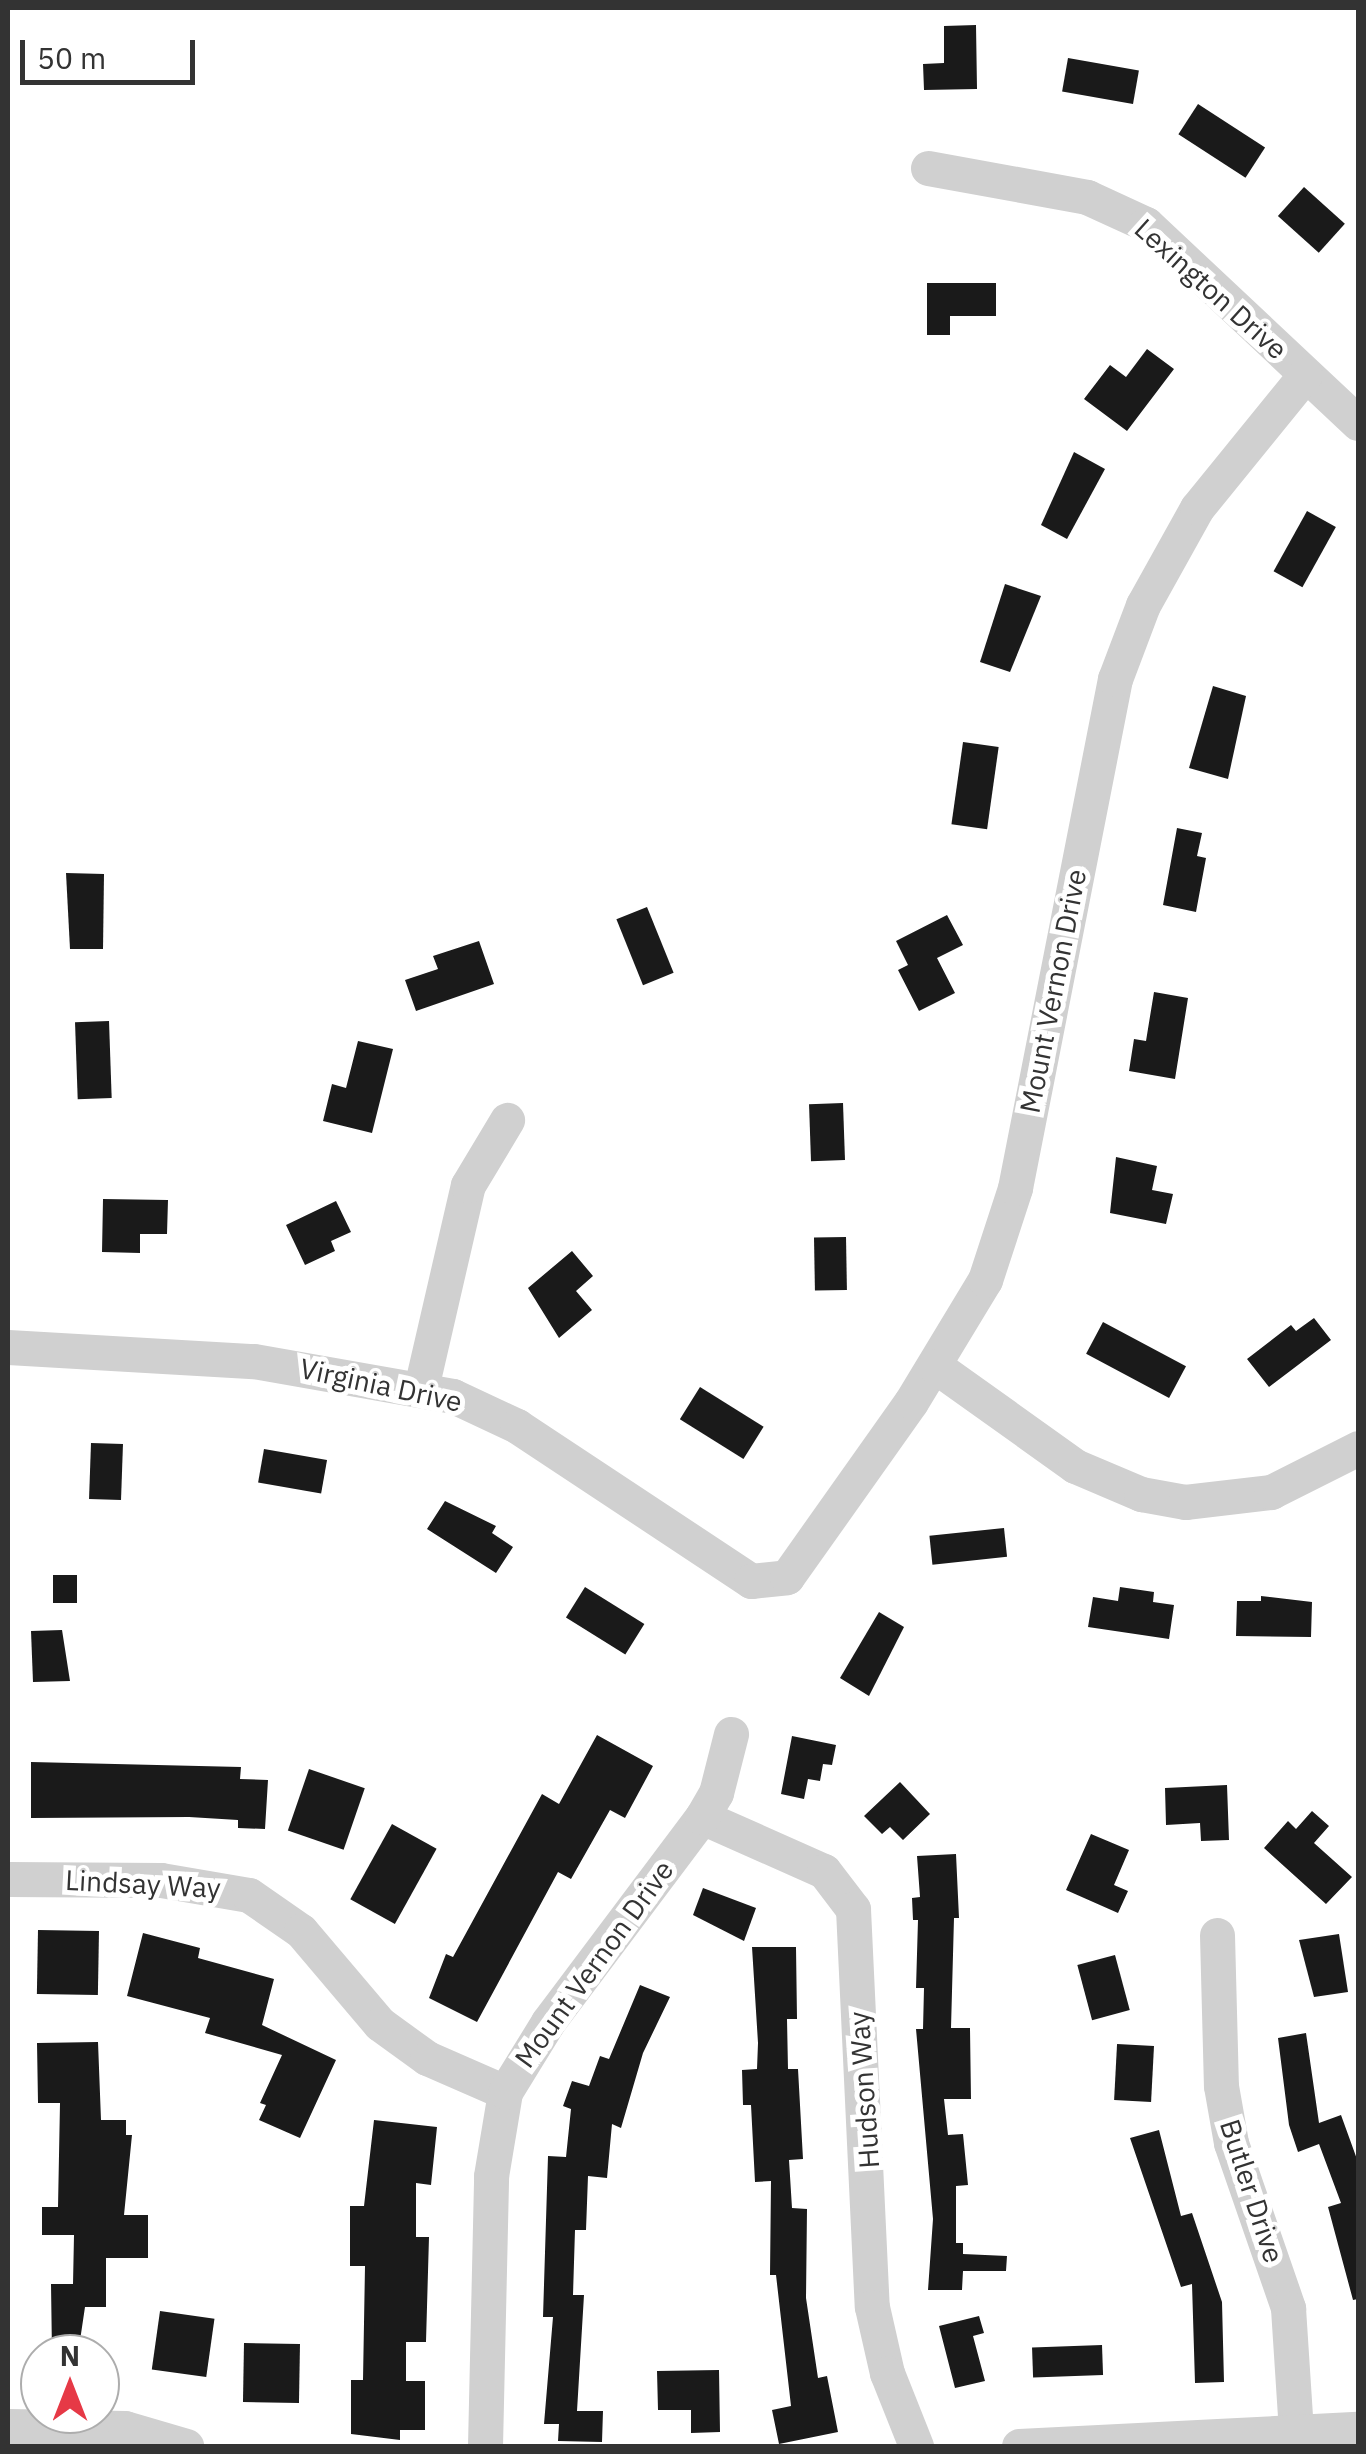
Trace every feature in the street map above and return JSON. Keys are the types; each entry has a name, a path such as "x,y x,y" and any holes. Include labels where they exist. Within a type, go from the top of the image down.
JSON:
{"street":[{"name":"Lexington Drive","path":"928,168 1118,208 1193,265 1358,423"},
{"name":"Mount Vernon Drive","path":"764,1584 779,1582 798,1564 935,1366 985,1280 1015,1188 1115,679 1143,605 1197,508 1305,375"},
{"path":"421,1388 468,1184 507,1120"},
{"name":"Virginia Drive","path":"8,1347 254,1361 421,1388 517,1426 677,1534 764,1584"},
{"path":"935,1366 1075,1466 1156,1496 1216,1503 1272,1492 1358,1448"},
{"name":"Mount Vernon Drive","path":"485,2446 491,2176 505,2092 548,2022 702,1817 716,1793 730,1734"},
{"name":"Hudson Way","path":"702,1817 824,1871 853,1910 872,2307 887,2373 916,2446"},
{"name":"Lindsay Way","path":"8,1879 178,1881 249,1895 301,1931 380,2024 427,2058 505,2092"},
{"name":"Butler Drive","path":"1217,1935 1221,2086 1231,2143 1288,2308 1296,2440"},
{"path":"8,2426 125,2428 186,2446"},
{"path":"1019,2446 1296,2440 1358,2429"}],"building":[{"path":"976,25 977,89 924,90 923,64 944,63 944,26"},
{"path":"1068,58 1139,71 1133,104 1062,91"},
{"path":"1198,104 1265,148 1245,178 1178,134"},
{"path":"1304,187 1345,224 1319,253 1278,216"},
{"path":"927,283 996,283 996,316 950,316 950,335 927,335"},
{"path":"1147,349 1174,369 1127,431 1084,399 1110,365 1126,377"},
{"path":"1074,452 1105,469 1067,539 1041,525"},
{"path":"1307,511 1336,527 1302,587 1274,571"},
{"path":"1005,584 1041,596 1010,672 980,662"},
{"path":"1213,686 1246,696 1228,779 1189,768"},
{"path":"963,742 999,747 987,829 951,824"},
{"path":"1177,828 1202,833 1197,856 1206,858 1196,912 1163,905"},
{"path":"66,873 104,874 103,949 70,949"},
{"path":"647,907 674,973 643,985 616,919"},
{"path":"947,915 963,945 937,958 955,993 919,1011 898,970 908,965 896,941"},
{"path":"479,941 494,984 416,1011 405,980 438,969 433,956"},
{"path":"1154,992 1188,998 1175,1079 1129,1071 1134,1039 1146,1041"},
{"path":"109,1021 112,1098 78,1099 75,1022"},
{"path":"358,1041 393,1049 372,1133 323,1121 332,1084 346,1088"},
{"path":"843,1103 845,1160 811,1161 809,1104"},
{"path":"1116,1157 1157,1166 1152,1190 1173,1194 1166,1224 1110,1213"},
{"path":"103,1199 168,1200 167,1234 140,1234 140,1253 102,1252"},
{"path":"336,1201 351,1232 331,1241 335,1251 305,1265 286,1225"},
{"path":"846,1237 847,1290 815,1291 814,1238"},
{"path":"572,1251 593,1276 576,1291 592,1310 559,1338 528,1288"},
{"path":"1314,1318 1331,1340 1269,1387 1247,1359 1291,1325 1296,1331"},
{"path":"1103,1322 1186,1366 1169,1398 1086,1354"},
{"path":"700,1387 764,1427 743,1459 680,1419"},
{"path":"91,1443 123,1444 121,1500 89,1499"},
{"path":"264,1449 327,1460 321,1494 258,1482"},
{"path":"445,1501 496,1526 492,1533 513,1547 496,1573 427,1529"},
{"path":"1004,1528 1007,1557 932,1565 929,1536"},
{"path":"53,1575 77,1575 77,1603 53,1603"},
{"path":"585,1587 644,1624 625,1655 566,1618"},
{"path":"1120,1587 1154,1592 1153,1602 1174,1605 1169,1639 1088,1627 1093,1597 1118,1601"},
{"path":"1261,1596 1312,1602 1311,1637 1236,1636 1237,1601 1261,1601"},
{"path":"879,1612 904,1627 869,1696 840,1678"},
{"path":"62,1630 70,1681 33,1682 31,1631"},
{"path":"597,1735 653,1766 625,1818 610,1810 571,1879 558,1872 477,2022 429,1998 446,1954 453,1957 542,1794 559,1804"},
{"path":"792,1736 836,1745 832,1765 823,1764 820,1781 808,1779 804,1799 781,1794"},
{"path":"31,1762 241,1767 240,1779 268,1780 265,1829 238,1828 238,1820 189,1817 31,1818"},
{"path":"309,1769 365,1788 344,1850 288,1830"},
{"path":"900,1782 930,1814 903,1840 890,1827 882,1834 864,1816"},
{"path":"1227,1785 1229,1840 1201,1841 1200,1823 1166,1825 1165,1788"},
{"path":"1312,1811 1329,1826 1314,1843 1352,1877 1326,1904 1264,1848 1288,1821 1296,1829"},
{"path":"392,1824 437,1849 395,1924 350,1899"},
{"path":"1091,1834 1129,1850 1114,1885 1128,1891 1118,1913 1066,1890"},
{"path":"956,1854 959,1918 954,1918 951,2028 970,2028 971,2099 944,2099 948,2135 963,2134 968,2185 956,2186 956,2243 963,2243 963,2254 1007,2256 1006,2271 963,2271 962,2290 928,2290 933,2219 916,2029 923,2029 924,1988 916,1988 918,1920 913,1920 912,1898 920,1897 917,1856"},
{"path":"703,1888 756,1908 744,1941 693,1915"},
{"path":"38,1930 99,1931 98,1995 37,1994"},
{"path":"143,1933 200,1948 198,1958 274,1979 262,2025 336,2060 300,2138 259,2120 266,2105 260,2103 282,2055 205,2033 210,2018 127,1996"},
{"path":"1339,1934 1348,1992 1314,1997 1299,1940"},
{"path":"752,1947 796,1947 797,2019 787,2019 788,2069 798,2069 803,2159 789,2160 792,2208 807,2209 806,2298 818,2378 827,2376 838,2432 779,2444 772,2410 791,2406 776,2275 770,2275 771,2181 755,2182 751,2105 743,2105 742,2070 757,2069"},
{"path":"1115,1955 1130,2010 1092,2020 1077,1965"},
{"path":"640,1985 670,1997 643,2053 621,2128 612,2124 607,2178 588,2176 586,2230 575,2230 573,2295 584,2295 577,2411 603,2411 602,2442 558,2441 559,2424 544,2424 553,2317 543,2317 548,2156 566,2157 571,2109 563,2106 572,2081 589,2086 600,2056 609,2059"},
{"path":"1306,2033 1319,2123 1341,2115 1358,2162 1358,2299 1353,2300 1328,2207 1341,2203 1319,2144 1298,2152 1289,2125 1278,2038"},
{"path":"98,2042 101,2120 126,2120 126,2135 132,2135 124,2215 148,2215 148,2258 106,2258 106,2307 85,2307 81,2334 52,2334 51,2284 73,2284 74,2235 42,2235 42,2207 58,2207 60,2103 38,2103 37,2043"},
{"path":"1117,2044 1154,2046 1151,2102 1114,2100"},
{"path":"374,2120 437,2127 431,2185 416,2183 416,2237 429,2237 426,2342 406,2342 406,2381 425,2381 425,2430 400,2430 400,2440 351,2434 351,2380 363,2380 365,2266 350,2266 350,2206 364,2206"},
{"path":"1159,2130 1181,2216 1192,2213 1222,2302 1224,2382 1195,2383 1192,2284 1181,2287 1130,2138"},
{"path":"160,2311 214,2319 206,2377 152,2369"},
{"path":"979,2316 984,2333 973,2336 985,2381 955,2388 939,2326"},
{"path":"244,2343 300,2344 299,2403 243,2402"},
{"path":"1102,2345 1103,2375 1033,2377 1032,2347"},
{"path":"719,2370 720,2432 691,2433 691,2410 658,2410 657,2371"}]}
